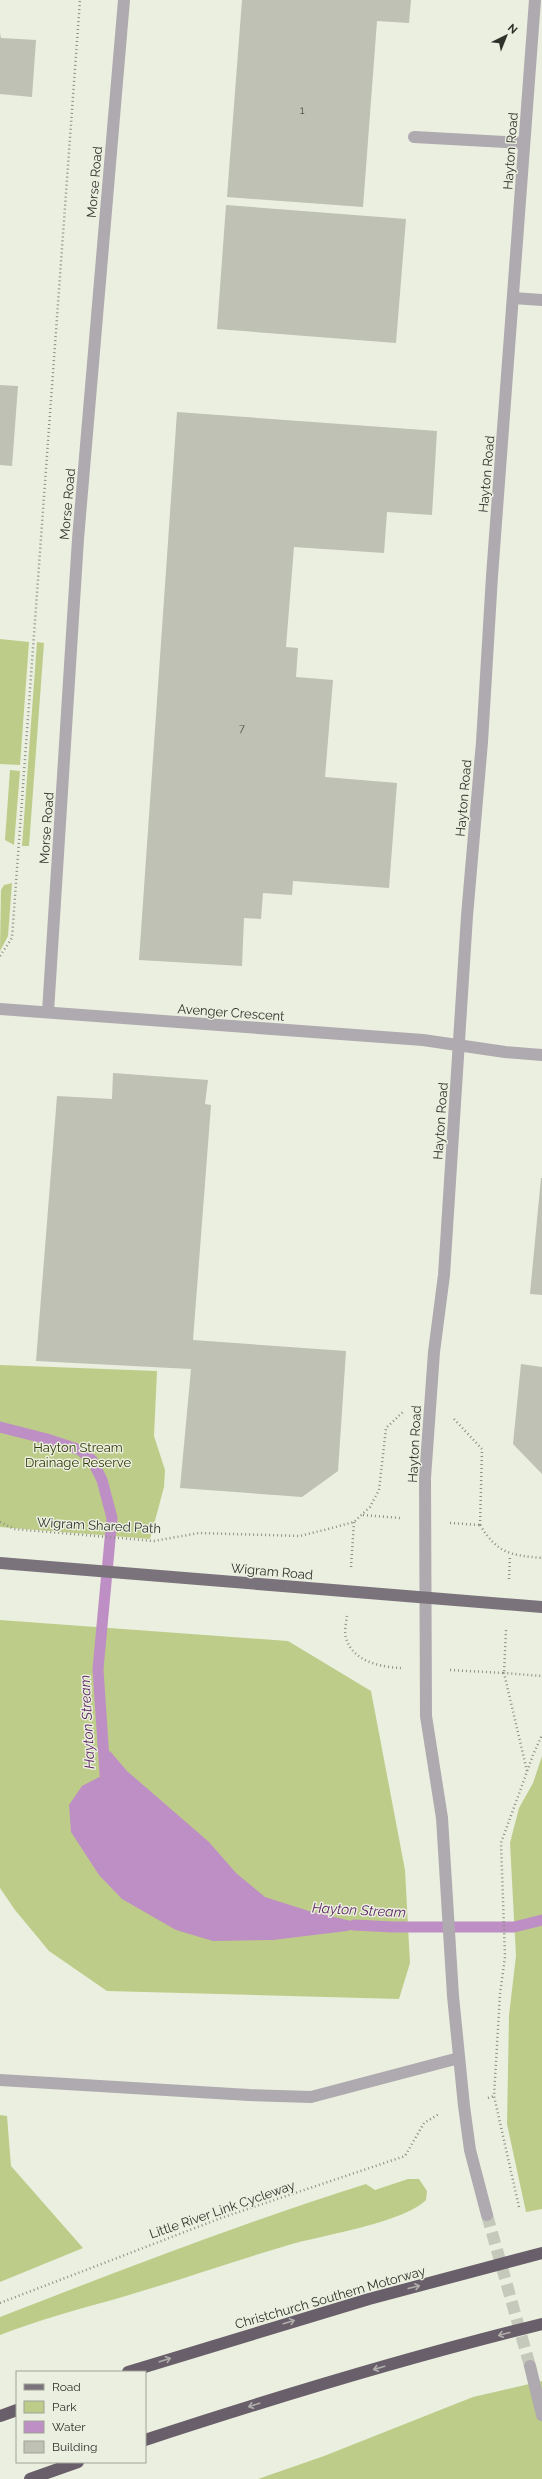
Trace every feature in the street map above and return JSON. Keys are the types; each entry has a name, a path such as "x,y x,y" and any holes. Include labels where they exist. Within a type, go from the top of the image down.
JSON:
{"highway":[{"name":"Christchurch Southern Motorway","path":"131,2371 354,2303 542,2253"},
{"path":"146,2440 299,2391 542,2324"},
{"path":"0,2416 16,2410"},
{"path":"30,2479 75,2463"}],"main road":[{"name":"Wigram Road","path":"0,1563 542,1607"}],"street":[{"name":"Morse Road","path":"48,1012 78,539 124,0"},
{"name":"Hayton Road","path":"487,2215 470,2150 458,2058 442,1818 426,1716 425,1478 431,1393 444,1275 535,0"},
{"path":"414,137 524,143"},
{"path":"513,298 542,300"},
{"name":"Avenger Crescent","path":"0,1009 391,1038 542,1055"},
{"path":"0,2080 249,2095 311,2096 458,2058"},
{"path":"530,2366 542,2415"}],"path":[{"path":"0,956 12,938 80,0"},
{"path":"431,1393 482,1449 480,1525 488,1539 500,1550 510,1555 542,1558"},
{"name":"Wigram Shared Path","path":"0,1522 14,1529 36,1532 154,1541 198,1533 300,1536 354,1522 370,1507 379,1490 386,1428"},
{"path":"346,1626 346,1638 352,1649 364,1659 381,1667 390,1667"},
{"path":"527,1772 504,1673 542,1676"},
{"path":"519,2207 494,2096 500,1994 505,1957 500,1864 501,1843 542,1735"},
{"name":"Little River Link Cycleway","path":"0,2303 221,2218 405,2156 416,2134 433,2116"}],"green space":[{"path":"0,639 29,642 20,765 0,764"},
{"path":"37,642 44,643 29,846 22,846"},
{"path":"10,770 20,771 14,845 5,840"},
{"path":"12,883 8,936 0,951 1,890 4,885"},
{"name":"Hayton Stream Drainage Reserve","path":"0,1365 157,1371 154,1436 165,1470 164,1487 150,1539 0,1527"},
{"path":"0,1620 288,1641 371,1691 405,1870 410,1963 399,1999 107,1991 49,1951 15,1910 0,1888"},
{"path":"542,1756 542,2209 526,2212 507,2124 509,2015 516,1956 510,1843 519,1808 533,1783"},
{"path":"0,2115 7,2116 11,2166 83,2248 0,2282"},
{"path":"408,2179 419,2179 427,2191 426,2200 415,2208 400,2215 363,2227 292,2244 44,2320 0,2335 0,2317 91,2282 228,2231 366,2184 375,2190"},
{"path":"542,2381 542,2479 258,2479 324,2456 473,2397"}],"water":[{"path":"110,1751 127,1771 209,1842 236,1873 265,1897 309,1911 368,1925 347,1931 273,1940 213,1941 176,1930 122,1899 99,1875 71,1832 69,1805 82,1786 105,1774 104,1760"}],"building":[{"path":"242,0 411,0 409,23 377,21 363,207 227,197"},
{"path":"0,33 1,38 36,40 32,97 0,94"},
{"path":"226,205 406,219 396,343 217,329"},
{"path":"0,385 18,386 12,466 0,465"},
{"path":"177,412 437,431 432,515 387,512 384,553 294,547 286,647 298,648 296,677 333,680 325,777 397,783 389,888 293,881 292,895 263,893 261,919 244,918 242,966 139,960"},
{"path":"113,1073 208,1080 205,1104 211,1105 193,1340 346,1351 338,1471 302,1497 180,1488 191,1369 36,1361 57,1096 112,1099"},
{"path":"542,1178 542,1295 530,1294"},
{"path":"521,1364 542,1367 542,1474 513,1444"}],"waterway":[{"name":"Hayton Stream","path":"0,1427 47,1439 80,1450 92,1460 102,1480 112,1518 98,1669 105,1774 109,1785"},
{"name":"Hayton Stream","path":"354,1925 393,1927 514,1927 542,1920"}],"tunnel":[{"path":"487,2215 530,2366"}]}
